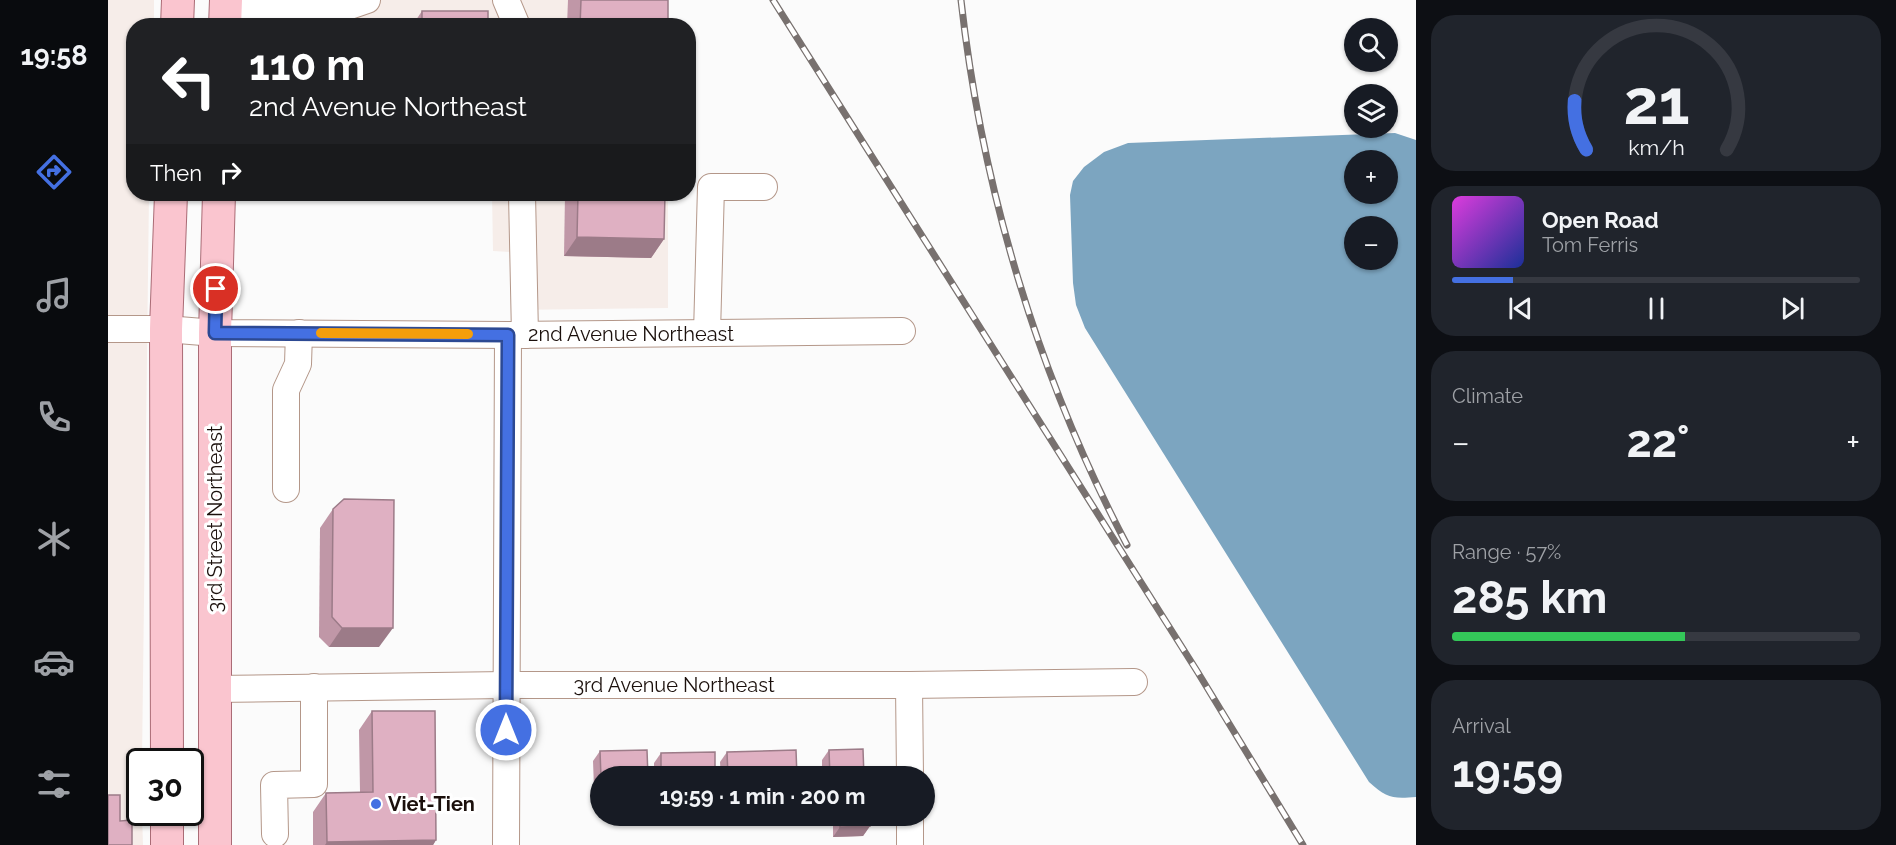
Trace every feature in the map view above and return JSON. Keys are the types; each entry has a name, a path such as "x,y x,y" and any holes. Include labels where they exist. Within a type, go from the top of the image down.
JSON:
{"main road":[{"path":"177,18 178,0"},
{"path":"167,748 166,328 171,201"},
{"name":"3rd Street Northeast","path":"215,845 215,333 219,201"},
{"path":"167,826 167,845"}],"street":[{"path":"225,11 275,4 338,5 368,0"},
{"path":"506,0 514,18"},
{"path":"707,333 711,187 764,187"},
{"path":"506,845 506,685 522,201"},
{"name":"2nd Avenue Northeast","path":"108,329 166,328 215,333 516,335 902,331"},
{"path":"286,489 286,390 298,364 299,333"},
{"name":"3rd Avenue Northeast","path":"214,689 1134,682"},
{"path":"909,685 910,766"},
{"path":"275,834 274,785 314,784 314,687"},
{"path":"910,826 910,845"}],"shaded area":[{"path":"108,0 154,0 154,18 126,18 126,201 149,201 142,748 126,748 126,826 142,826 143,845 108,845"},
{"path":"242,0 667,0 667,18 241,18"},
{"path":"492,201 668,201 668,308 511,310 512,252 493,251"}],"water":[{"path":"1398,134 1416,140 1416,797 1390,796 1369,782 1085,328 1076,305 1073,283 1070,195 1073,181 1084,167 1104,152 1128,143 1344,135 1344,138 1398,138"}],"building":[{"path":"581,0 668,0 668,18 580,18"},
{"path":"422,11 488,11 488,18 422,18"},
{"path":"578,201 665,201 664,239 577,237"},
{"path":"344,499 394,500 393,628 342,628 332,617 333,509"},
{"path":"372,711 435,711 436,840 327,842 326,793 373,792"},
{"path":"863,749 864,766 830,766 829,750"},
{"path":"647,750 648,766 601,766 600,751"},
{"path":"796,750 797,766 728,766 727,752"},
{"path":"715,752 715,766 661,766 661,753"},
{"path":"108,795 120,795 120,821 126,820 126,826 132,826 132,845 108,845"}],"railway":[{"path":"773,0 1197,671 1303,845"},
{"path":"961,0 983,141 1018,280 1066,415 1127,545"}],"slow traffic":[{"path":"321,333 468,334"}],"place":[{"name":"Viet-Tien","path":"376,804"}],"route":[{"path":"216,289 215,333 508,335 506,730"}]}
